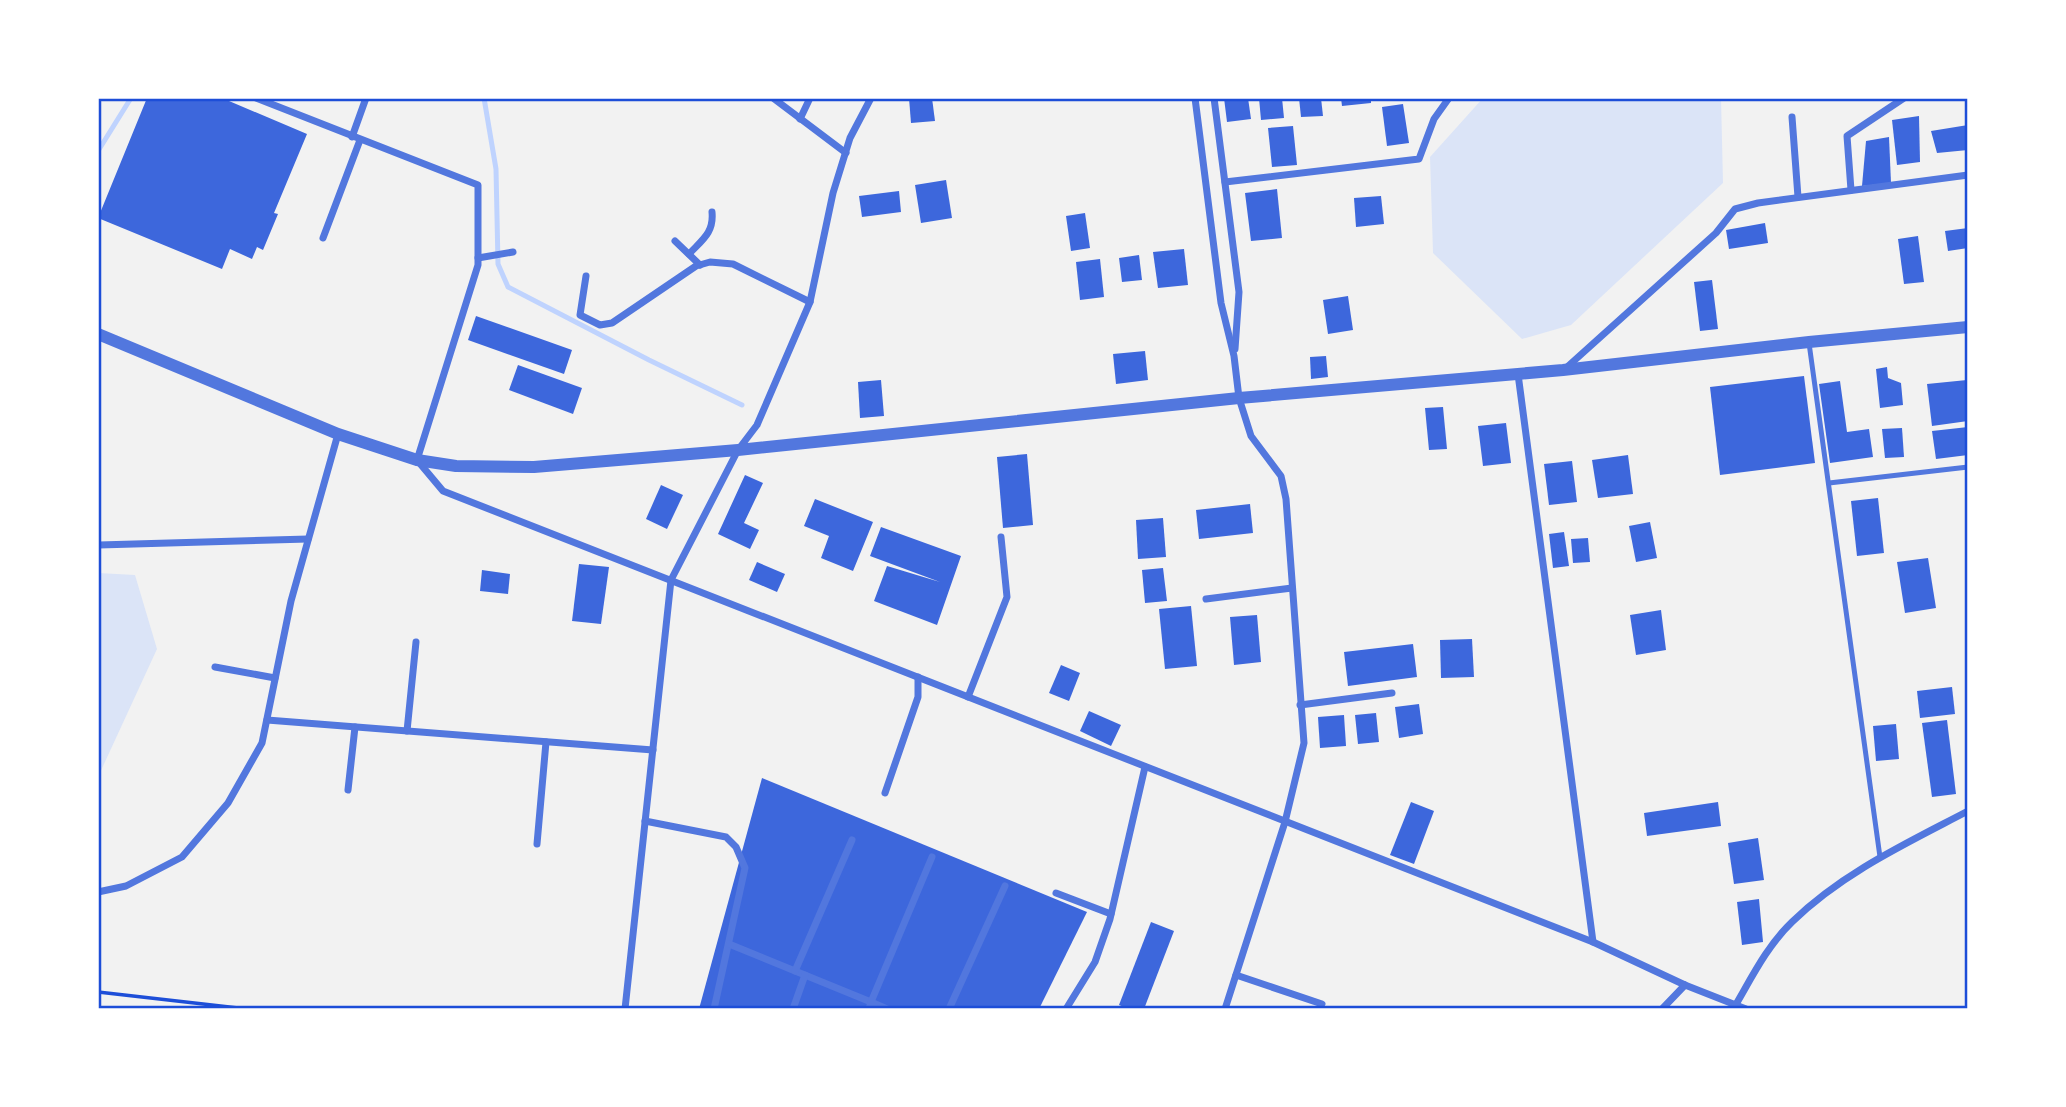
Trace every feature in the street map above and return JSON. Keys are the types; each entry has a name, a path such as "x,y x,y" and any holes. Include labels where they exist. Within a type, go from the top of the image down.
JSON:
{"street":[{"path":"256,98 267,100 478,185 482,258 417,460"},
{"path":"323,238 356,138 366,98"},
{"path":"773,98 846,153"},
{"path":"800,119 810,98"},
{"path":"625,1009 671,580 738,450 757,425 810,302 833,193 850,138 871,98"},
{"path":"1195,98 1221,303 1234,356 1239,398 1251,436 1281,476 1286,499 1304,743 1285,822 1225,1009"},
{"path":"1214,98 1239,292 1234,356"},
{"path":"1225,182 1419,159 1434,119 1450,98"},
{"path":"1851,190 1847,136 1904,98"},
{"path":"1792,117 1798,197"},
{"path":"1563,370 1716,233 1735,209 1758,203 1968,174"},
{"path":"689,254 710,231 713,223 712,212"},
{"path":"675,241 700,265"},
{"path":"482,258 511,252"},
{"path":"586,276 580,315 600,325 612,323 700,265 710,262 733,264 810,302"},
{"path":"98,334 338,434 417,460 456,466 534,467 738,450 1239,398 1563,370 1968,327"},
{"path":"1518,374 1593,942"},
{"path":"98,892 126,886 182,857 228,803 262,743 291,601 338,434"},
{"path":"417,460 443,491 1593,942 1685,985 1746,1009"},
{"path":"968,697 1007,597 1001,537"},
{"path":"99,545 308,539"},
{"path":"1206,599 1292,588"},
{"path":"407,731 416,642"},
{"path":"215,667 275,678"},
{"path":"885,793 918,697 918,677"},
{"path":"1300,705 1392,693"},
{"path":"267,720 653,750"},
{"path":"348,790 355,727"},
{"path":"537,844 546,741"},
{"path":"1066,1009 1095,961 1111,914 1145,767"},
{"path":"1735,1006 1765,954 1792,922 1830,891 1880,857 1968,811"},
{"path":"645,821 726,837 736,846 745,868 714,1009"},
{"path":"795,971 852,840"},
{"path":"870,1006 932,857"},
{"path":"949,1009 1005,886"},
{"path":"1056,894 1111,914"},
{"path":"729,944 805,975 870,1006 887,1009"},
{"path":"793,1009 805,975"},
{"path":"1236,975 1322,1004"},
{"path":"1662,1009 1685,985"}],"lane":[{"path":"1809,342 1880,857"},
{"path":"1829,483 1968,467"}],"path":[{"path":"98,992 247,1009"}],"shaded area":[{"path":"1483,98 1721,98 1723,183 1571,325 1522,339 1433,253 1430,157"},
{"path":"98,573 135,575 157,649 98,777"}],"building":[{"path":"147,98 222,98 307,134 274,213 278,214 263,250 257,247 252,259 230,249 222,269 98,218"},
{"path":"909,98 932,98 935,121 911,123"},
{"path":"1224,98 1248,98 1251,119 1227,122"},
{"path":"1259,98 1282,98 1284,118 1261,120"},
{"path":"1299,98 1321,98 1323,116 1301,117"},
{"path":"1341,98 1371,98 1371,103 1342,106"},
{"path":"1403,104 1409,143 1387,146 1382,107"},
{"path":"1919,116 1920,162 1897,165 1892,120"},
{"path":"1968,125 1968,150 1937,153 1931,131"},
{"path":"1293,126 1297,165 1272,167 1268,128"},
{"path":"1889,137 1891,183 1862,186 1866,141"},
{"path":"946,180 952,218 921,223 915,185"},
{"path":"1277,189 1282,238 1251,241 1245,193"},
{"path":"899,191 901,212 862,217 859,196"},
{"path":"1381,196 1384,224 1356,227 1354,198"},
{"path":"1085,213 1090,248 1071,251 1066,216"},
{"path":"1765,223 1768,243 1729,249 1726,230"},
{"path":"1968,228 1968,248 1948,251 1945,231"},
{"path":"1918,236 1924,282 1904,284 1898,239"},
{"path":"1184,249 1188,285 1158,288 1153,252"},
{"path":"1139,255 1142,280 1122,282 1119,258"},
{"path":"1100,259 1104,297 1080,300 1076,262"},
{"path":"1712,280 1718,329 1700,331 1694,282"},
{"path":"1348,296 1353,330 1328,334 1323,300"},
{"path":"476,316 572,350 564,374 468,340"},
{"path":"1145,351 1148,380 1116,384 1113,354"},
{"path":"1326,356 1328,377 1311,379 1310,357"},
{"path":"518,365 582,388 573,414 509,390"},
{"path":"1887,367 1888,378 1901,383 1903,405 1880,408 1876,369"},
{"path":"1804,376 1815,463 1720,475 1710,387"},
{"path":"881,380 884,416 860,418 858,382"},
{"path":"1967,380 1968,421 1932,426 1927,384"},
{"path":"1840,381 1847,432 1869,429 1873,457 1830,463 1819,384"},
{"path":"1443,407 1447,449 1429,450 1425,408"},
{"path":"1506,423 1511,463 1483,466 1478,426"},
{"path":"1968,427 1968,455 1936,459 1932,431"},
{"path":"1902,428 1904,457 1885,458 1882,429"},
{"path":"1027,454 1033,525 1003,528 997,457"},
{"path":"1628,455 1633,494 1598,498 1592,460"},
{"path":"1572,461 1577,502 1549,505 1544,464"},
{"path":"745,475 763,483 744,523 759,530 750,549 718,534"},
{"path":"661,485 683,495 667,529 646,519"},
{"path":"1878,498 1884,553 1857,556 1851,501"},
{"path":"815,499 873,522 853,571 821,558 829,536 804,526"},
{"path":"1250,504 1253,533 1199,539 1196,510"},
{"path":"1163,518 1166,557 1138,559 1136,520"},
{"path":"1650,522 1657,558 1636,562 1629,526"},
{"path":"881,527 961,556 937,625 874,601 887,566 940,582 870,556"},
{"path":"1564,532 1569,566 1553,568 1549,534"},
{"path":"1588,538 1590,562 1573,563 1571,539"},
{"path":"1928,558 1936,608 1905,613 1897,562"},
{"path":"757,562 785,574 777,592 749,580"},
{"path":"579,564 609,567 601,624 572,621"},
{"path":"1163,568 1167,601 1145,603 1142,570"},
{"path":"482,570 510,574 508,594 480,591"},
{"path":"1191,606 1197,666 1165,669 1159,609"},
{"path":"1661,610 1666,650 1636,655 1630,615"},
{"path":"1257,615 1261,662 1234,665 1230,617"},
{"path":"1472,639 1474,677 1441,678 1440,640"},
{"path":"1413,644 1417,677 1348,686 1344,652"},
{"path":"1061,665 1080,673 1069,701 1049,693"},
{"path":"1952,687 1955,714 1920,718 1917,691"},
{"path":"1419,704 1423,734 1399,738 1395,707"},
{"path":"1089,711 1121,725 1111,746 1080,731"},
{"path":"1376,713 1379,742 1358,744 1355,715"},
{"path":"1344,715 1346,746 1320,748 1318,717"},
{"path":"1947,720 1956,794 1932,797 1922,723"},
{"path":"1896,724 1899,759 1876,761 1873,726"},
{"path":"762,778 1087,912 1039,1009 699,1009"},
{"path":"1411,802 1434,811 1414,864 1390,855"},
{"path":"1718,802 1721,826 1647,836 1644,813"},
{"path":"1758,838 1764,880 1734,884 1728,843"},
{"path":"1759,899 1763,942 1742,945 1737,902"},
{"path":"1151,922 1174,931 1144,1009 1129,1009 1119,1005"}],"waterway":[{"path":"98,151 131,98"},
{"path":"484,98 496,169 498,264 508,287 742,405"}]}
